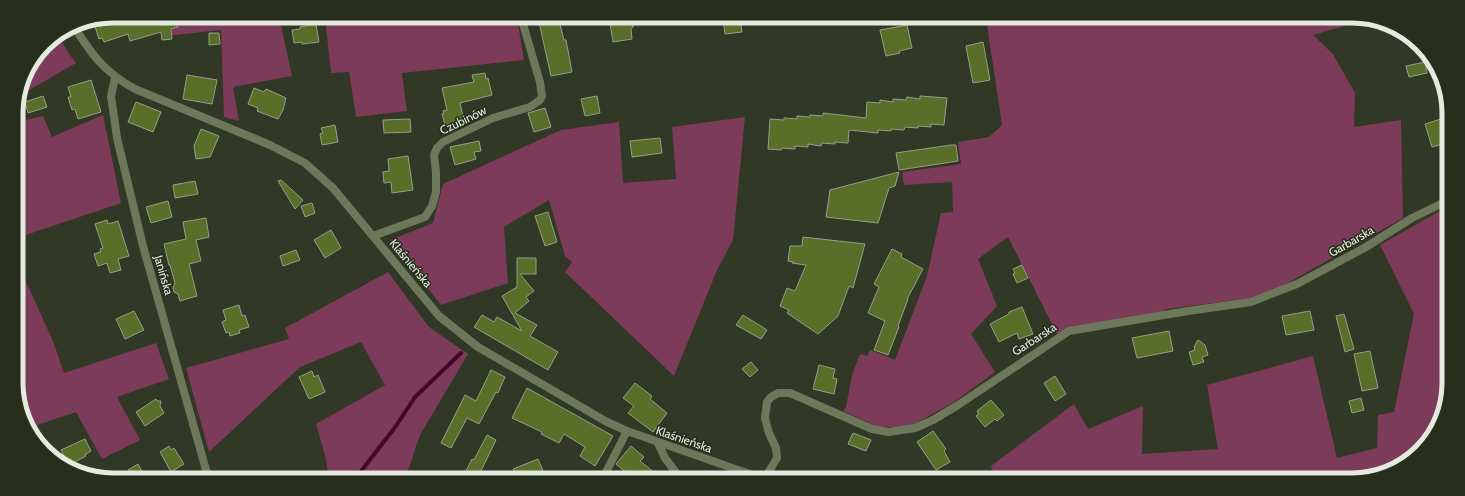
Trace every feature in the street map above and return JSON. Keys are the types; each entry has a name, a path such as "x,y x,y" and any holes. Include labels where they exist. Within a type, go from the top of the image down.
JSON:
{"street":[{"name":"Czubinów","path":"373,236 426,217 432,206 436,192 434,155 437,148 443,142 493,118 530,107 540,100 542,96 540,82 523,23"},
{"name":"Klaśnieńska","path":"77,31 87,47 115,78 134,89 270,145 305,163 333,188 439,316 478,347 607,422 658,443 695,454 746,473"},
{"name":"Janińska","path":"115,78 110,96 118,144 143,246 207,473"},
{"name":"Garbarska","path":"768,473 777,458 776,448 769,433 765,418 767,402 771,397 778,393 790,393 872,428 888,432 915,428 933,420 958,405 1069,331 1251,302 1298,284 1366,247 1412,218 1442,203"},
{"path":"606,473 627,431"},
{"path":"658,443 665,458 676,473"}],"shaded area":[{"path":"165,23 281,23 292,76 233,87 239,121 224,117 221,30 166,36"},
{"path":"326,23 518,23 524,60 402,73 407,111 356,117 349,72 331,73"},
{"path":"987,23 1354,23 1313,35 1333,54 1355,93 1354,127 1401,120 1403,218 1270,293 1252,298 1166,309 1161,313 1057,334 1008,237 978,259 997,306 971,334 995,372 954,402 916,423 899,428 876,426 843,411 846,407 852,375 860,354 867,356 870,350 895,360 927,276 941,213 953,212 952,182 904,185 902,172 961,164 958,142 989,137 1002,125"},
{"path":"61,40 76,63 26,92 38,63 49,49"},
{"path":"103,115 121,203 23,236 23,121 43,116 52,137"},
{"path":"745,117 733,240 717,270 674,376 565,272 572,262 565,256 549,200 504,227 508,283 441,305 390,240 433,223 443,184 561,130 619,122 623,183 676,179 672,127"},
{"path":"1442,210 1441,395 1433,423 1427,433 1416,447 1397,461 1381,468 1358,473 993,473 991,466 1074,404 1088,429 1143,406 1142,454 1218,449 1207,385 1313,356 1337,458 1377,448 1378,415 1394,412 1414,314 1380,245"},
{"path":"388,272 429,327 468,354 420,435 407,473 328,473 326,459 316,424 385,385 361,342 300,367 209,452 186,368 289,339 285,328"},
{"path":"23,275 53,341 64,373 156,343 169,379 117,397 140,440 102,459 76,412 34,426 32,423 25,401 23,383"}],"building":[{"path":"113,23 177,23 178,27 171,29 172,39 162,40 161,32 130,41 128,34 104,42 102,38 99,39 95,25"},
{"path":"539,23 560,23 564,40 566,40 572,72 551,76"},
{"path":"610,23 630,23 634,26 631,29 632,39 613,42"},
{"path":"724,23 741,23 742,32 725,34"},
{"path":"316,24 319,42 302,44 302,42 294,43 292,30"},
{"path":"907,25 912,48 899,51 900,53 886,56 880,30"},
{"path":"209,33 219,33 220,44 209,45"},
{"path":"983,42 990,80 973,83 966,46"},
{"path":"1425,62 1427,73 1409,77 1406,66"},
{"path":"485,73 486,79 488,78 492,95 460,103 464,121 445,125 442,114 444,113 443,111 447,110 442,88 474,82 472,75"},
{"path":"187,75 217,80 212,104 183,99"},
{"path":"91,80 101,112 78,119 75,109 72,110 68,97 71,97 68,87"},
{"path":"254,88 264,92 266,89 286,98 283,110 278,119 257,111 258,108 248,104"},
{"path":"43,96 47,107 28,113 25,102"},
{"path":"597,96 600,113 585,116 581,99"},
{"path":"920,96 947,98 944,125 931,124 931,127 905,127 904,130 891,129 891,131 878,130 878,133 849,130 848,143 822,143 821,146 808,144 808,147 795,146 795,149 768,149 770,119 797,119 797,116 823,116 823,113 866,118 867,102 880,103 880,100 893,102 893,99 906,100 907,97 920,99"},
{"path":"136,102 161,112 153,132 128,122"},
{"path":"545,108 551,127 534,132 528,113"},
{"path":"410,119 411,132 384,133 383,120"},
{"path":"1442,119 1442,144 1432,147 1425,124"},
{"path":"335,125 338,142 322,145 320,134 323,133 321,128"},
{"path":"201,129 219,136 210,157 196,159 194,146"},
{"path":"660,138 662,153 632,157 630,141"},
{"path":"479,141 481,151 474,152 476,159 455,165 450,147"},
{"path":"956,145 958,161 899,170 896,153"},
{"path":"408,156 413,190 392,193 391,182 384,183 383,172 389,171 388,159"},
{"path":"899,172 895,186 889,188 878,223 826,217 830,190"},
{"path":"281,180 303,200 295,209 278,181"},
{"path":"195,181 198,194 175,198 173,185"},
{"path":"168,201 172,217 151,223 146,207"},
{"path":"312,203 315,213 305,217 301,206"},
{"path":"548,212 557,242 545,246 535,216"},
{"path":"206,218 209,237 196,240 201,261 189,264 197,296 180,301 178,294 174,292 173,288 175,283 164,244 186,239 183,222"},
{"path":"107,220 108,224 118,221 129,256 118,259 121,270 110,273 107,263 98,266 94,254 101,252 100,249 103,248 95,224"},
{"path":"331,230 341,248 325,258 314,240"},
{"path":"803,237 865,244 853,288 849,286 838,316 818,334 787,313 789,310 780,306 787,288 795,291 806,265 788,261 790,246 802,246"},
{"path":"892,249 902,254 901,257 923,269 907,299 898,326 899,327 888,355 874,350 885,321 868,313 879,287 874,284"},
{"path":"296,250 300,260 283,266 280,256"},
{"path":"517,258 536,258 536,274 520,274 534,291 526,297 529,301 515,313 537,325 530,336 558,352 548,370 474,327 482,315 494,322 497,317 522,331 502,296 517,287"},
{"path":"1022,265 1028,278 1017,283 1013,274 1015,273 1013,269"},
{"path":"239,305 242,316 245,315 249,327 239,330 240,333 230,336 229,332 226,333 222,322 226,320 223,310"},
{"path":"1022,307 1033,334 1019,339 1017,333 999,342 990,324 1009,314 1009,312"},
{"path":"134,311 144,330 125,339 116,319"},
{"path":"1310,311 1314,330 1286,335 1282,316"},
{"path":"1344,314 1354,349 1345,352 1336,316"},
{"path":"743,315 767,330 761,339 736,325"},
{"path":"1169,331 1173,351 1137,358 1132,338"},
{"path":"1198,340 1205,345 1208,355 1202,357 1204,362 1193,365 1189,352 1195,350 1194,347"},
{"path":"1370,351 1378,388 1362,391 1354,354"},
{"path":"751,362 758,370 750,377 742,369"},
{"path":"819,365 835,369 833,378 837,379 834,394 813,389"},
{"path":"491,370 505,377 498,393 496,392 479,424 467,418 451,448 441,443 465,395 476,401"},
{"path":"312,371 314,377 318,375 325,392 309,399 299,377"},
{"path":"1055,376 1066,394 1055,401 1044,383"},
{"path":"635,383 652,396 650,399 667,413 653,432 628,413 634,406 623,398"},
{"path":"527,388 613,436 595,466 580,456 585,447 564,434 559,443 541,434 542,432 512,418"},
{"path":"1361,398 1364,410 1352,413 1349,401"},
{"path":"156,399 157,401 161,401 160,406 164,413 145,426 136,412"},
{"path":"991,400 1004,415 997,421 995,419 985,427 976,416 979,414 977,411"},
{"path":"933,431 946,449 944,451 950,462 936,470 917,442"},
{"path":"853,433 871,440 866,451 848,444"},
{"path":"487,435 496,440 480,473 470,473 466,471 472,459 474,460"},
{"path":"85,439 91,451 85,455 86,456 73,463 66,460 61,450"},
{"path":"169,446 171,450 174,448 184,464 171,472 160,452"},
{"path":"631,446 644,457 640,461 655,473 627,473 616,464"},
{"path":"538,459 544,473 515,473 513,469"},
{"path":"138,464 143,473 130,473 128,470"}],"waterway":[{"path":"360,473 396,426 415,397 461,353"}]}
